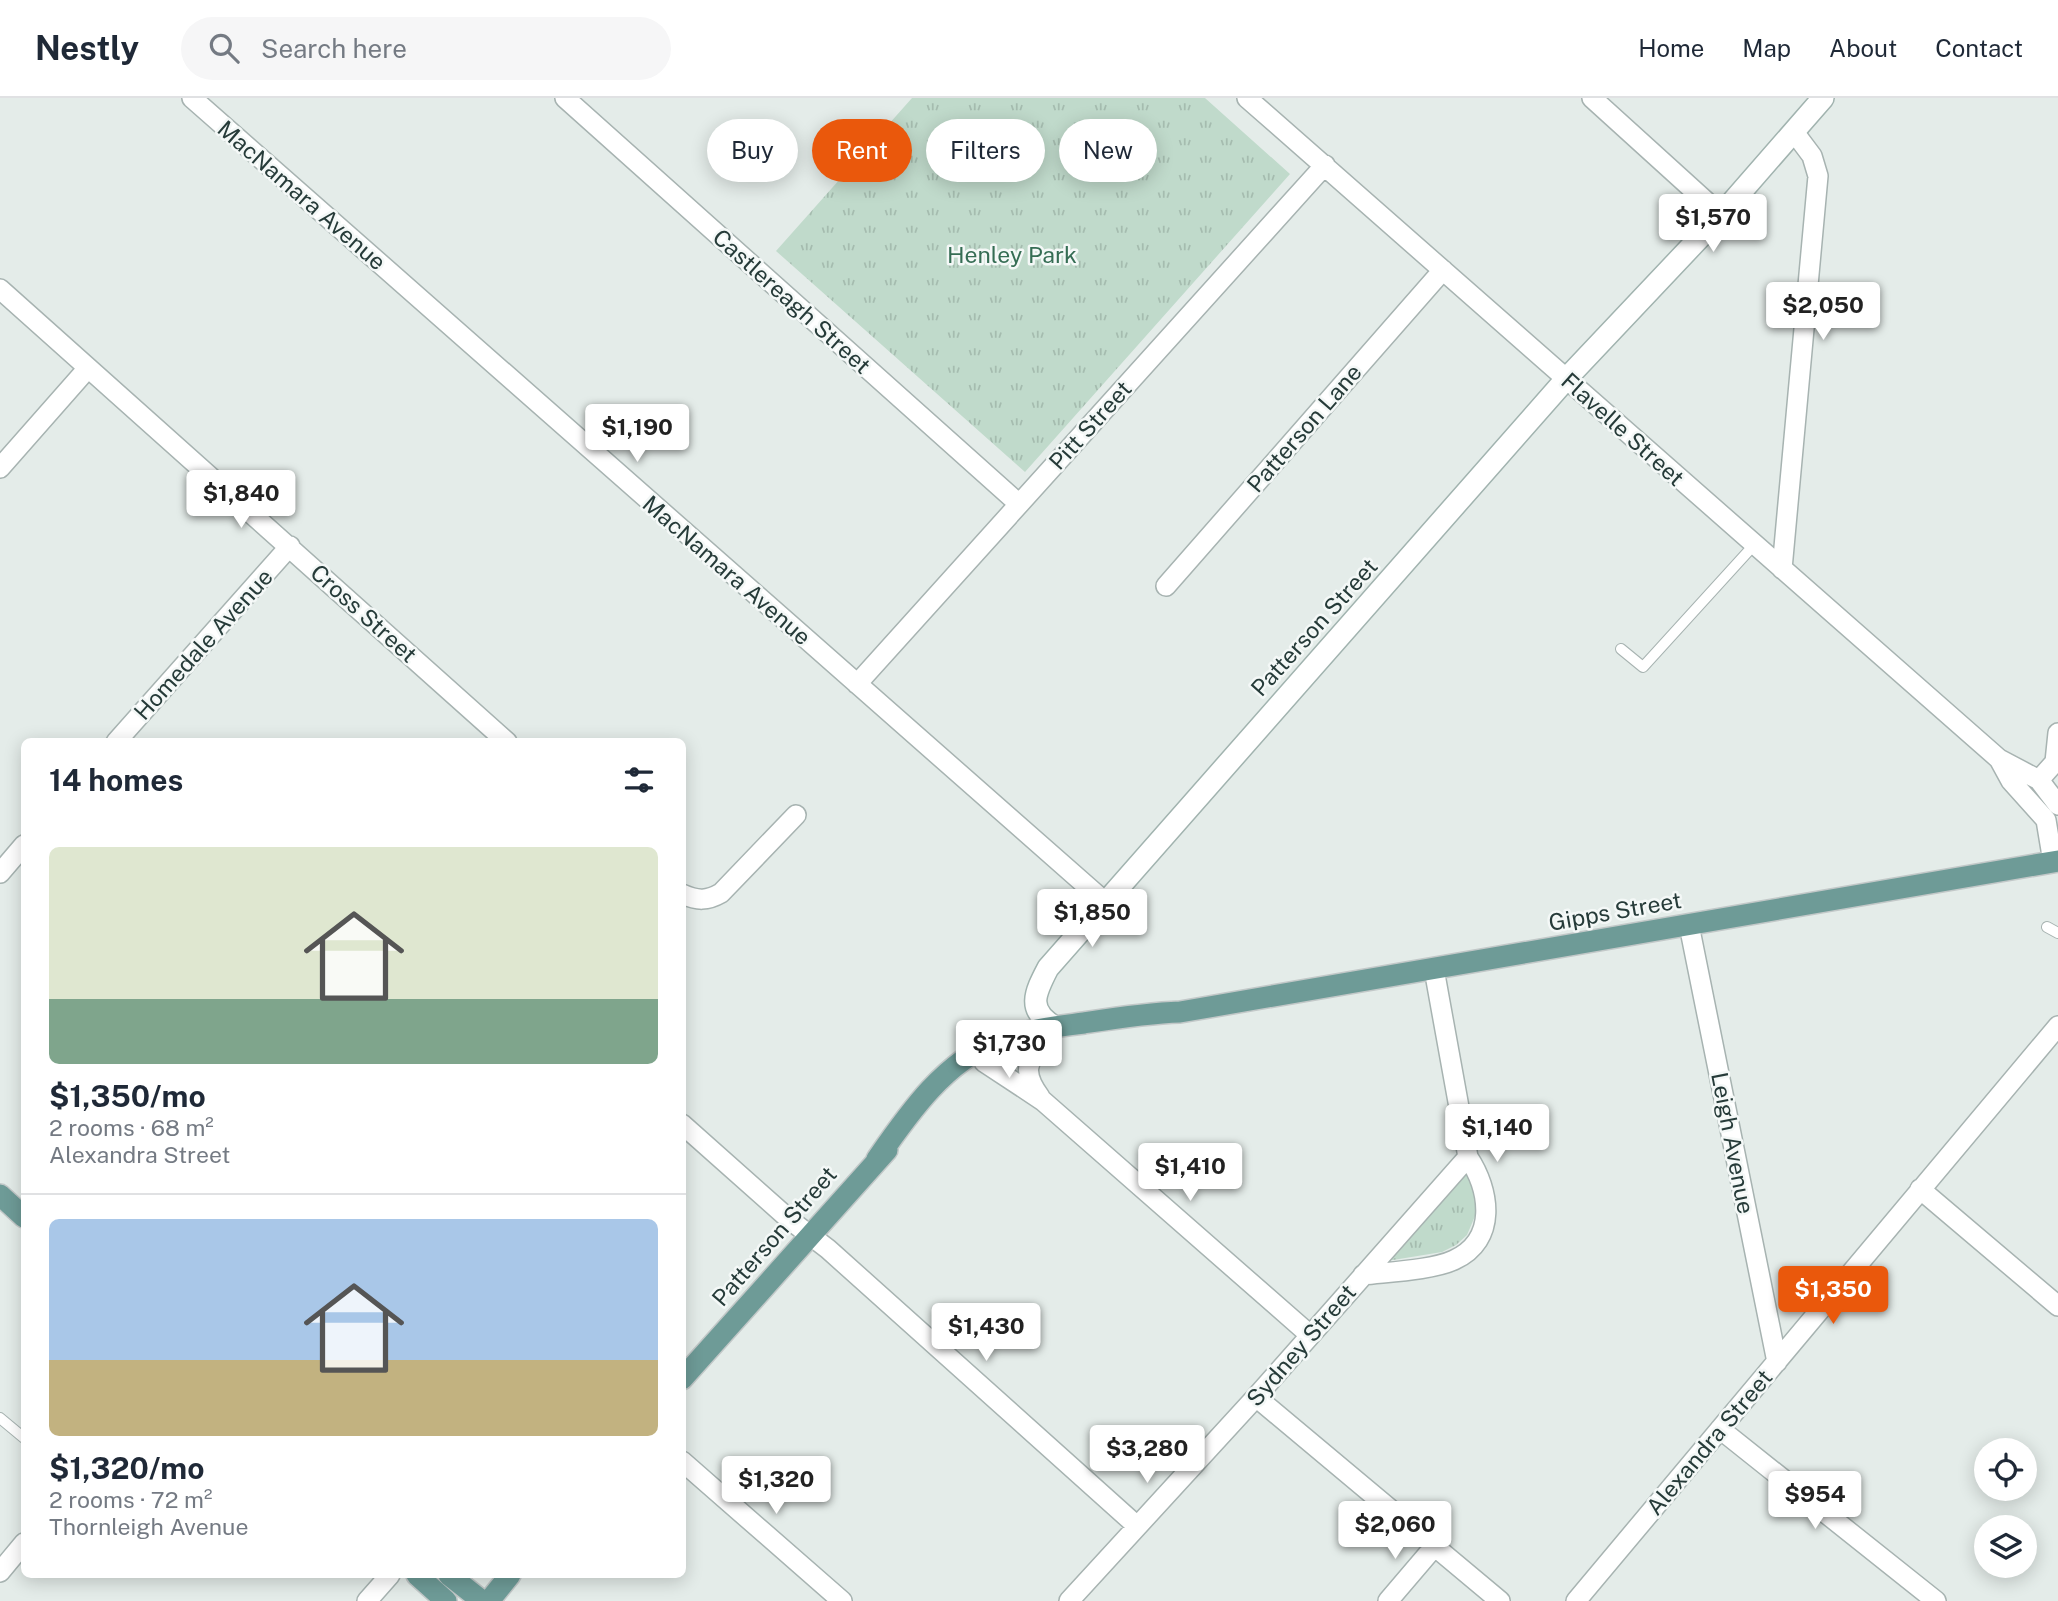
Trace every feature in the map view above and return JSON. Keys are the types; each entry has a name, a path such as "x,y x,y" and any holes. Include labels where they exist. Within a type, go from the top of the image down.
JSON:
{"main road":[{"name":"Gipps Street","path":"1050,1035 1155,1021 1180,1012 2055,862"},
{"name":"Patterson Street","path":"686,1375 877,1159 916,1124 947,1090 984,1062 1050,1035"},
{"name":"Patterson Street","path":"877,1159 908,1114 967,1057 1001,1040 1050,1035"},
{"path":"0,1195 21,1214"},
{"path":"420,1578 446,1601"},
{"path":"453,1578 482,1601"},
{"path":"489,1601 508,1578"}],"street":[{"name":"MacNamara Avenue","path":"192,98 1105,902"},
{"name":"Castlereagh Street","path":"565,98 1018,504"},
{"name":"Flavelle Street","path":"1247,98 1999,759 2039,780 2058,806"},
{"path":"1592,98 1721,215"},
{"name":"Patterson Street","path":"1050,1035 1035,1005 1036,994 1048,968 1567,378 1721,215 1823,98"},
{"path":"1782,569 1818,176 1812,156 1794,132"},
{"name":"Pitt Street","path":"856,684 1325,165"},
{"name":"Patterson Lane","path":"1166,586 1443,270"},
{"name":"Cross Street","path":"0,289 290,546 494,738"},
{"path":"0,468 88,368"},
{"name":"Homedale Avenue","path":"120,738 290,546"},
{"path":"2039,780 2055,762 2058,733"},
{"name":"Flavelle Street","path":"1999,759 2011,781 2046,820 2055,862"},
{"path":"690,897 711,899 721,893 796,815"},
{"path":"0,873 21,848"},
{"name":"Leigh Avenue","path":"1689,925 1777,1362"},
{"name":"Sydney Street","path":"1363,1275 1452,1261 1468,1251 1482,1233 1486,1214 1485,1192 1479,1174 1468,1157 1434,969"},
{"name":"Alexandra Street","path":"1579,1600 2058,1026"},
{"path":"1042,1101 1031,1085 1028,1063 1033,1053 1050,1035"},
{"path":"984,1062 1042,1101 1310,1335"},
{"path":"686,1128 809,1236 828,1249 1137,1525"},
{"name":"Sydney Street","path":"1069,1601 1256,1397 1468,1157"},
{"path":"1920,1189 2058,1306"},
{"path":"1256,1397 1500,1601"},
{"path":"1720,1429 1936,1601"},
{"path":"686,1464 842,1601"},
{"path":"0,1572 21,1547"},
{"path":"1388,1601 1434,1547"},
{"path":"367,1601 387,1578"}],"lane":[{"path":"1621,649 1643,667 1754,545"},
{"path":"2047,928 2058,933"},
{"path":"0,1418 21,1436"}],"green space":[{"name":"Henley Park","path":"912,98 1205,98 1290,174 1025,472 776,251 837,182 912,182 912,119 893,119"},
{"path":"1467,1168 1478,1209 1467,1235 1442,1252 1389,1259"}]}
